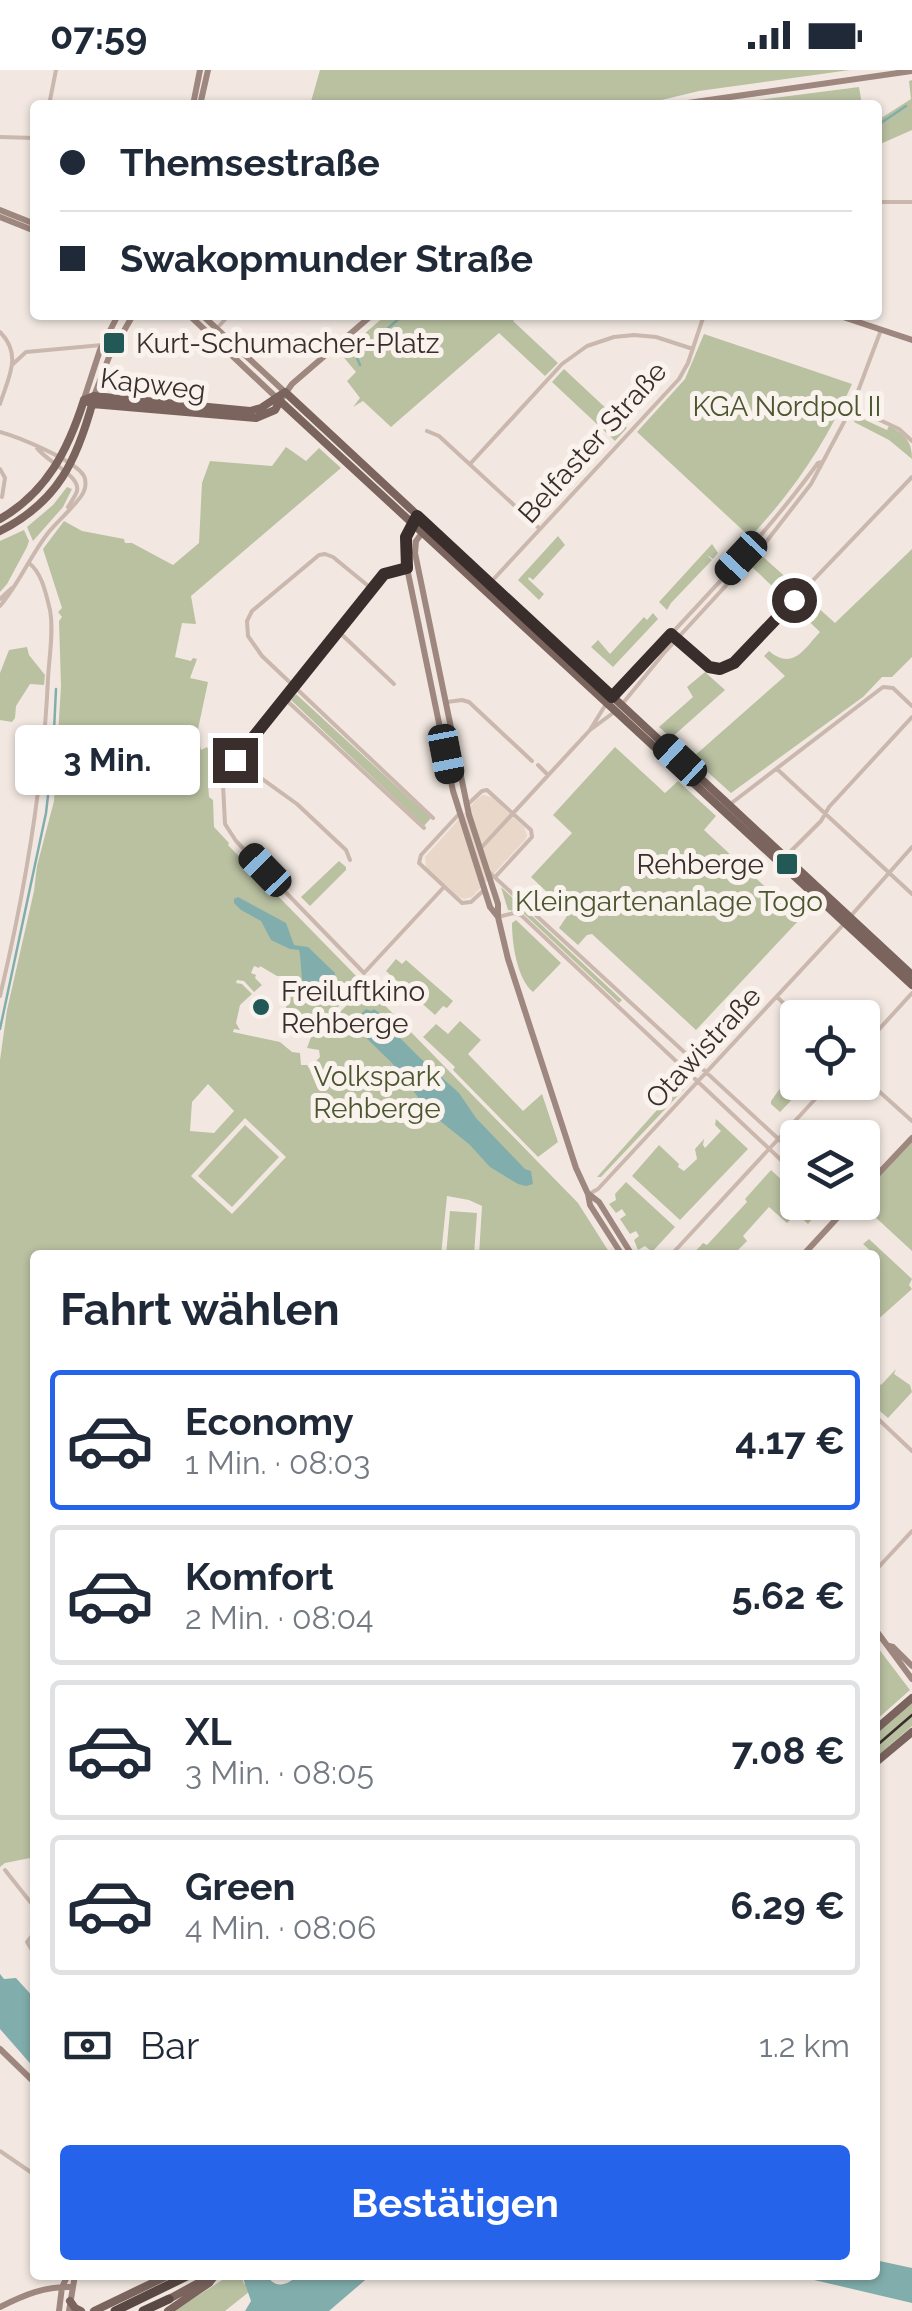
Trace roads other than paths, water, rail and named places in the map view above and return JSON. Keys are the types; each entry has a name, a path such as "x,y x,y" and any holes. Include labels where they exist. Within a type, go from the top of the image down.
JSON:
{"highway":[{"path":"115,2311 179,2280"},
{"path":"143,2311 169,2299"}],"main road":[{"name":"Kapweg","path":"90,400 256,418 274,410 281,397"},
{"path":"281,397 785,858 912,985"},
{"path":"0,518 31,497 59,462 90,400"},
{"path":"0,530 40,504 69,468 80,447 90,400"},
{"path":"425,529 490,583 610,700"},
{"path":"618,707 912,976"},
{"path":"880,1726 912,1698"},
{"path":"880,1759 912,1732"},
{"path":"94,2311 159,2280"},
{"path":"169,2299 205,2280"},
{"path":"168,2311 211,2280"},
{"path":"70,2306 81,2311"}],"street":[{"path":"50,100 56,70"},
{"path":"197,100 204,70"},
{"path":"709,100 912,71"},
{"path":"0,137 30,138"},
{"path":"882,202 912,202"},
{"path":"0,213 30,225"},
{"path":"90,400 102,345 115,320"},
{"path":"90,400 129,320"},
{"path":"196,320 281,397 366,320"},
{"path":"206,320 214,332"},
{"path":"214,332 225,320"},
{"name":"Belfaster Straße","path":"490,583 679,379 702,320"},
{"path":"851,320 912,340"},
{"path":"590,730 610,700 762,534 822,462 852,407 881,330"},
{"path":"0,332 11,346 26,352 102,345"},
{"path":"470,464 562,364 588,346 634,334 693,348"},
{"path":"11,346 13,364"},
{"path":"0,404 13,364 26,352"},
{"path":"852,407 896,426 912,441"},
{"path":"0,432 24,440 42,455 84,476 85,487 84,494 46,535 16,585 0,602"},
{"path":"427,432 439,436 540,529"},
{"path":"473,856 590,730 618,707 786,518 822,462"},
{"path":"66,511 78,490 69,468"},
{"path":"0,470 5,478 2,498"},
{"path":"671,634 709,667 732,665 912,477"},
{"path":"415,519 405,547 407,568 453,791 484,890 498,916"},
{"path":"425,529 415,543 418,566 467,805 493,880 498,916 526,1016 576,1168 590,1205 619,1250"},
{"path":"372,589 333,558 322,554 252,611 247,622 248,636 269,663 433,818"},
{"path":"0,996 26,875 41,778 47,694 50,614 38,571 28,563"},
{"path":"418,566 387,572 284,698 238,762 225,771 225,824 228,832 364,973 444,887"},
{"path":"338,631 394,684"},
{"path":"729,806 883,687 893,688 912,706"},
{"path":"284,698 424,828"},
{"path":"436,704 469,702 548,775"},
{"path":"785,858 912,717"},
{"path":"247,768 297,804 346,850 350,860"},
{"path":"777,769 912,894"},
{"path":"453,791 464,789"},
{"path":"487,790 513,812 533,834 471,902 464,904 419,862 421,855 482,791 487,790"},
{"path":"439,823 445,829"},
{"path":"430,834 436,840"},
{"name":"Otawistraße","path":"588,1194 697,1082 912,846"},
{"path":"493,880 779,1139"},
{"path":"498,916 514,912 521,915 780,1160"},
{"path":"880,1028 912,992"},
{"path":"777,996 781,1000"},
{"path":"620,1007 627,1000"},
{"path":"880,1092 912,1121"},
{"path":"677,1250 814,1100"},
{"path":"880,1172 912,1138"},
{"path":"588,1194 599,1202 629,1250"},
{"path":"808,1250 835,1220"},
{"path":"880,1421 912,1451"},
{"path":"880,1566 912,1531"},
{"path":"880,1635 889,1650 909,1666 912,1679"},
{"path":"5,1870 30,1902"},
{"path":"0,2049 30,2078"},
{"path":"0,2151 30,2172"},
{"path":"59,2311 62,2287 68,2280"},
{"path":"70,2306 72,2280"},
{"path":"0,2307 54,2286 72,2287"}],"water":[{"path":"238,897 286,923 294,945 308,947 335,973 334,984 339,993 330,1005 319,1004 307,994 299,950 271,940 261,921 234,903"},
{"path":"374,1009 386,1018 401,1039 459,1093 476,1118 531,1171 533,1184 518,1184 490,1167 469,1144 430,1113 392,1063 349,1017"},
{"path":"0,1974 4,1979 16,1978 30,1993 30,2063 0,2029"},
{"path":"880,2261 912,2268 912,2303 814,2280 880,2280"},
{"path":"244,2280 282,2284 291,2280 365,2280 329,2311 245,2311 251,2301"}],"waterway":[{"path":"882,122 906,106"},
{"path":"360,365 360,353 397,320"},
{"path":"0,1029 46,813 56,689"}],"tram line":[{"path":"880,1743 912,1715"}],"place":[{"name":"Kurt-Schumacher-Platz","path":"114,343"},
{"name":"Rehberge","path":"787,864"},
{"name":"Freiluftkino Rehberge","path":"261,1007"}],"park label":[{"name":"KGA Nordpol II","path":"787,406"},
{"name":"Kleingartenanlage Togo","path":"669,901"},
{"name":"Volkspark Rehberge","path":"377,1092"}]}
